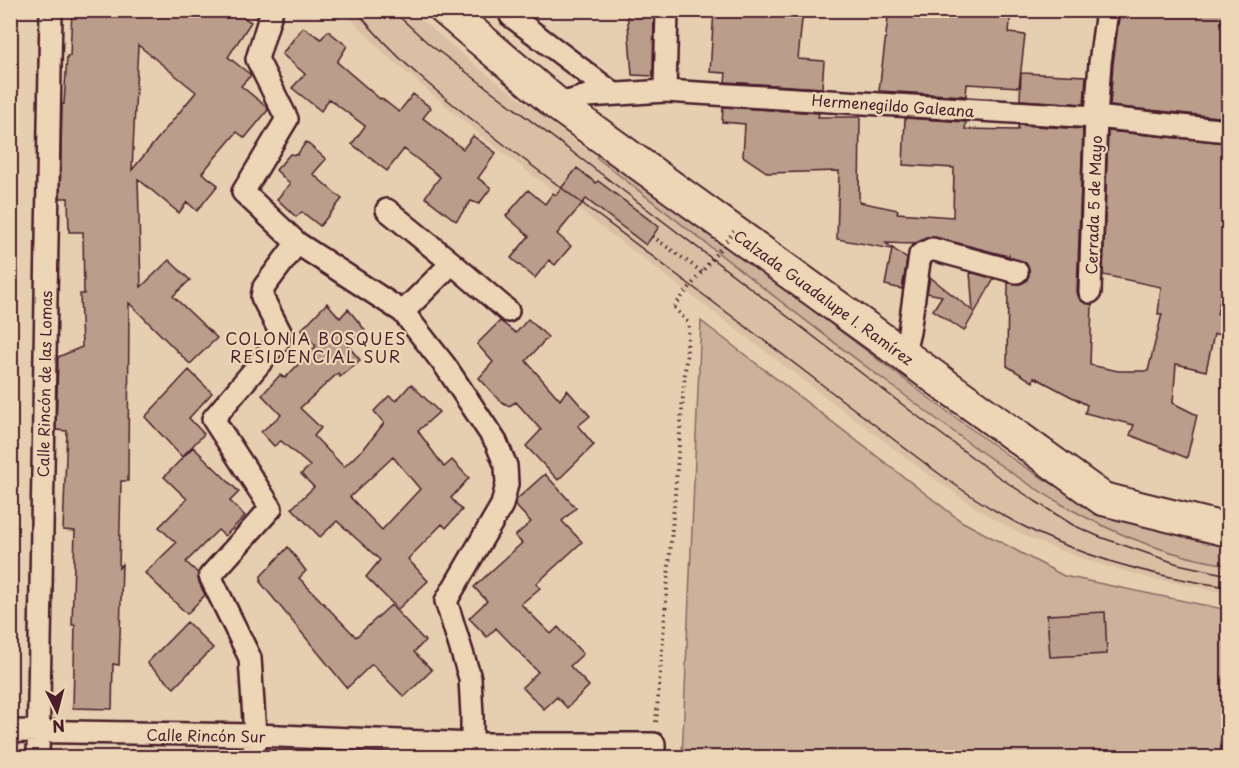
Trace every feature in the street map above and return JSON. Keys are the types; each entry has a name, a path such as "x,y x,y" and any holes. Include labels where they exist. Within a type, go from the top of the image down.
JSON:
{"main road":[{"name":"Calzada Guadalupe I. Ramírez","path":"446,10 558,105 1103,499 1228,530"}],"street":[{"name":"Calle Rincón de las Lomas","path":"38,758 51,10"},
{"path":"272,10 257,59 287,119 243,192 297,243 403,312 446,367 496,442 506,466 507,484 502,505 446,601 470,678 473,751"},
{"path":"510,10 511,16 614,94"},
{"path":"665,91 667,10"},
{"name":"Cerrada 5 de Mayo","path":"1090,292 1096,117 1107,10"},
{"name":"Hermenegildo Galeana","path":"558,105 587,96 665,91 1096,117 1228,131"},
{"path":"387,210 508,312"},
{"path":"254,758 255,735 250,658 210,576 271,508 213,419 277,343 280,332 262,297 264,287 297,243"},
{"path":"903,356 909,332 920,255 932,249 1017,272"},
{"path":"403,312 452,263"},
{"name":"Calle Rincón Sur","path":"10,731 255,735 473,751 654,751"}],"path":[{"path":"654,751 689,324 674,307 734,231"},
{"path":"652,236 702,272"}],"shaded area":[{"path":"345,11 411,11 474,64 811,326 1006,470 1072,510 1139,543 1228,565 1228,593 1152,579 1088,561 1031,539 977,509 922,470 481,136 385,54"},
{"path":"599,154 704,228 1017,462 1070,494 1228,543 1228,565 1180,555 1134,539 1091,520 1049,497 1009,471 780,301 596,157"},
{"path":"701,321 961,521 1064,576 1228,610 1228,757 682,758"}],"building":[{"path":"72,10 232,10 251,22 228,57 251,75 241,86 268,110 245,138 237,132 202,173 218,185 197,211 187,202 179,213 138,179 141,287 169,260 190,280 173,296 217,338 190,364 129,303 128,481 121,481 119,568 122,564 119,665 113,664 112,709 73,708 75,625 72,625 75,531 63,530 67,431 56,430 58,357 82,347 80,294 84,294 83,232 69,232 68,198 60,198 62,104 64,104 67,56 70,56","holes":["138,45 196,92 132,170"]},
{"path":"627,10 654,10 653,76 632,75"},
{"path":"714,10 803,10 798,59 824,61 822,88 725,82 726,73 710,72"},
{"path":"889,10 1011,10 1009,33 1025,35 1019,87 967,84 966,96 879,91"},
{"path":"1120,10 1228,10 1228,118 1110,106"},
{"path":"303,27 321,39 328,31 347,46 337,62 380,99 399,112 413,94 431,108 423,118 463,149 473,136 496,153 478,178 491,188 479,204 471,201 456,221 425,197 440,177 404,149 387,171 352,144 365,126 329,99 321,111 292,88 305,74 282,54"},
{"path":"1021,73 1086,76 1084,104 1020,100"},
{"path":"723,107 819,113 818,117 860,117 859,202 898,210 897,213 953,217 954,168 903,165 905,118 966,122 965,129 1018,130 1018,125 1083,129 1077,292 1083,302 1092,304 1090,365 1118,371 1148,371 1162,314 1158,314 1161,287 1103,275 1108,131 1228,143 1228,262 1217,314 1228,314 1228,335 1214,334 1206,371 1176,364 1173,403 1197,415 1187,458 1130,435 1134,425 1085,413 1087,405 1034,377 1033,382 1007,366 1008,283 1020,284 1026,281 1029,269 1026,263 1009,257 1009,255 935,237 926,238 914,244 886,243 907,259 902,289 885,285 892,249 837,239 839,171 768,173 743,156 745,124 722,122"},
{"path":"306,142 326,159 313,174 342,199 320,226 302,212 296,217 277,199 290,184 276,170 290,154 297,155"},
{"path":"577,168 659,227 646,245 586,199 557,234 571,246 555,265 549,260 535,278 511,258 529,236 506,216 528,190 545,204 553,193 556,195"},
{"path":"970,272 994,279 964,331 933,310 942,296 927,293 930,277 973,311"},
{"path":"327,303 340,318 348,309 365,330 348,346 360,360 340,377 338,373 300,408 321,428 314,436 344,467 366,446 384,423 374,411 389,396 396,401 411,384 439,412 418,431 444,467 452,460 469,478 451,498 462,510 446,528 442,524 408,559 428,581 398,609 366,577 380,560 337,521 320,537 292,508 314,487 301,474 310,466 281,441 274,446 261,432 281,415 262,395 280,375 285,378 316,346 301,330","holes":["393,457 420,489 382,530 350,497"]},
{"path":"528,319 548,337 526,361 560,400 567,390 590,416 578,426 594,445 558,480 526,446 541,430 516,402 509,406 500,401 479,378 493,362 477,344 500,321 516,333"},
{"path":"189,370 212,393 189,418 204,434 182,457 145,417"},
{"path":"193,447 239,492 230,501 245,516 225,536 218,530 186,562 198,573 205,595 187,614 145,573 176,543 159,527 187,499 164,477"},
{"path":"545,474 576,508 562,521 582,542 536,584 540,588 521,604 551,634 558,627 583,654 570,666 589,686 567,708 557,697 544,709 522,687 538,672 496,628 487,637 469,618 487,601 474,587 522,543 515,536 531,522 515,505 516,500"},
{"path":"288,547 306,571 299,578 356,637 391,605 425,641 414,652 432,670 404,697 372,664 347,688 261,583 261,576"},
{"path":"1105,612 1107,654 1050,657 1047,615"},
{"path":"187,622 213,648 174,688 147,663"}],"tram line":[{"path":"356,10 409,67 469,117 961,489 996,512 1066,546 1119,564 1173,578 1228,587"},
{"path":"392,10 429,44 996,475 1073,525 1100,537 1178,564 1228,575"}],"district":[{"name":"COLONIA BOSQUES RESIDENCIAL SUR","path":"316,347"}]}
